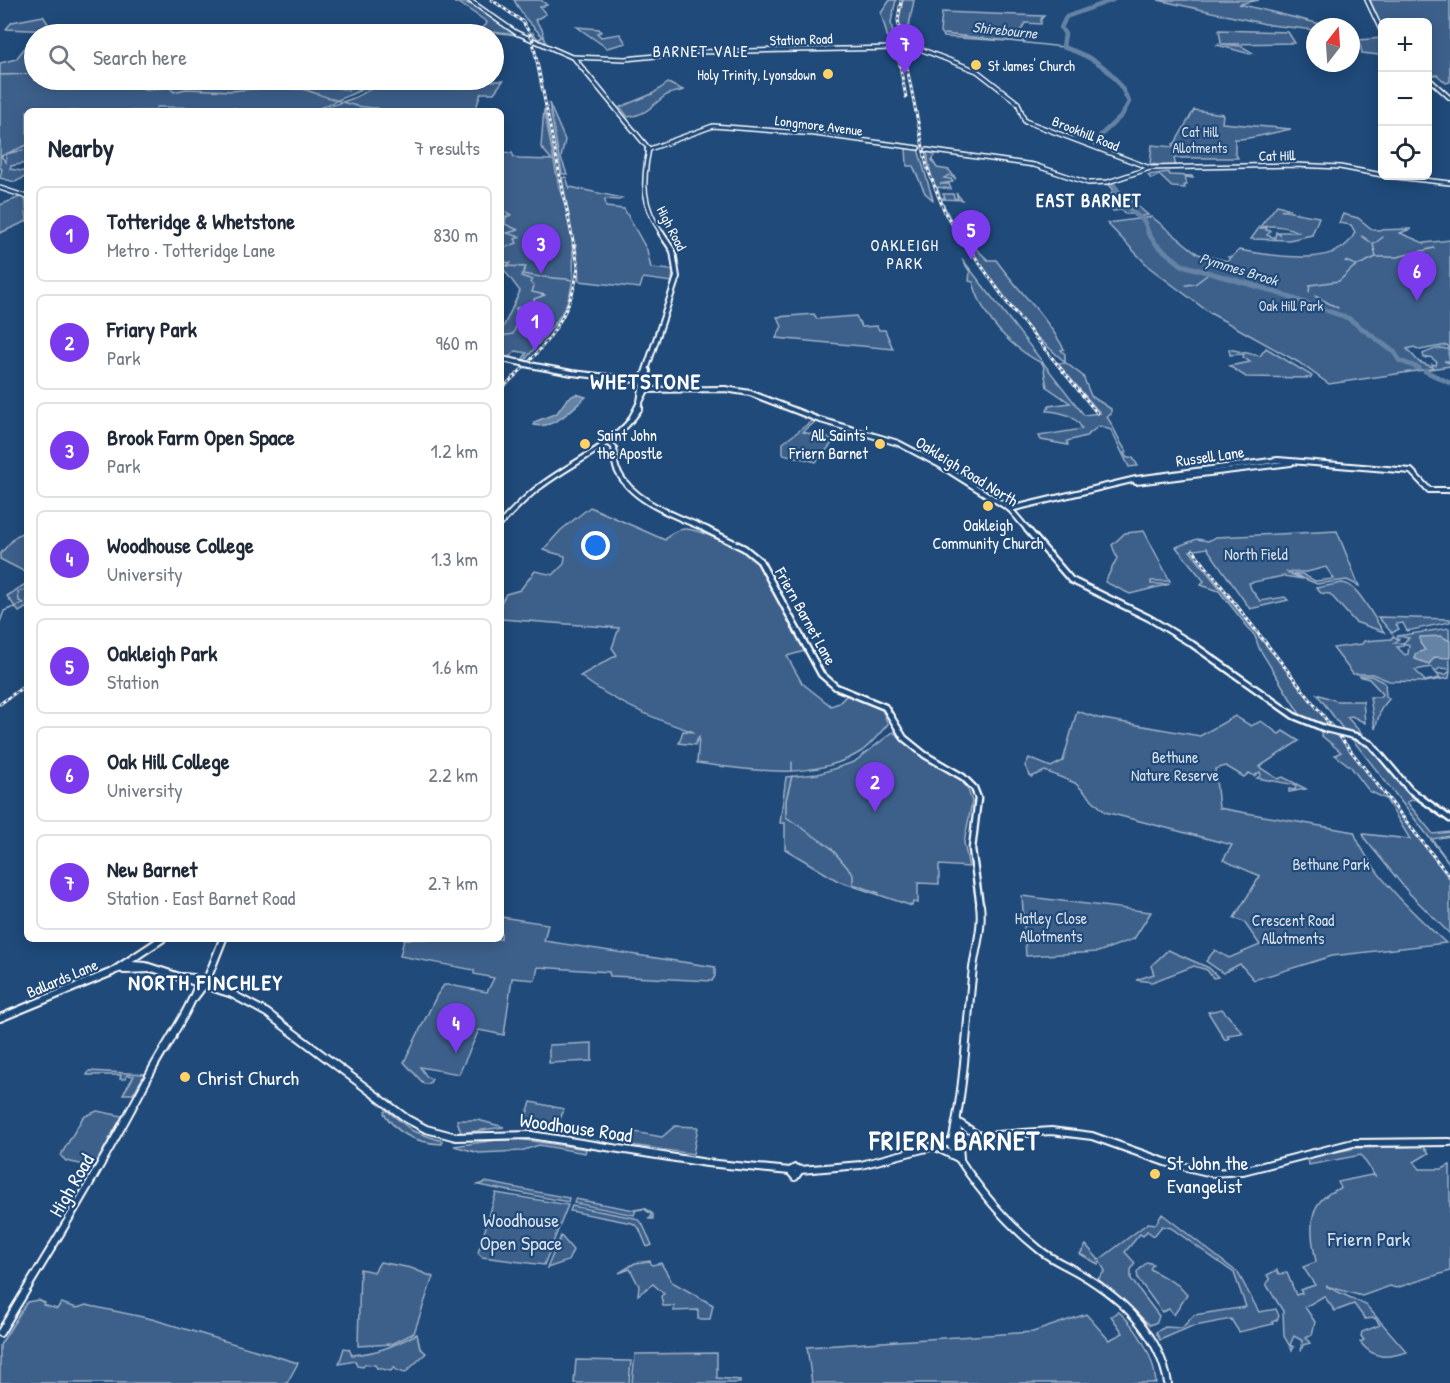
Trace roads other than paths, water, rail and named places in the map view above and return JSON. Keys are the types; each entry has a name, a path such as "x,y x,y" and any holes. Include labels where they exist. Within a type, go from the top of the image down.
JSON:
{"main road":[{"path":"469,0 504,24"},
{"path":"1367,0 1378,22"},
{"path":"504,24 517,33 574,58 644,142 647,149"},
{"name":"Station Road","path":"574,58 583,55 625,59 697,52 896,48"},
{"name":"Brookhill Road","path":"903,48 920,49 977,71 1018,103 1025,122 1033,123 1148,167"},
{"path":"563,52 583,55"},
{"path":"574,58 588,56"},
{"path":"1432,82 1450,98"},
{"name":"Longmore Avenue","path":"647,149 718,126 815,134 918,148"},
{"name":"High Road","path":"504,520 516,506 548,481 609,446 625,430 640,408 639,404 648,370 676,284 677,269 669,241 650,213 644,176 649,156 647,149"},
{"path":"927,150 1034,165 1088,183 1106,183 1148,167"},
{"name":"Cat Hill","path":"1148,167 1293,165 1348,168 1378,174"},
{"path":"1423,180 1450,183"},
{"path":"0,188 24,196"},
{"path":"504,360 572,373 646,381"},
{"name":"Oakleigh Road North","path":"643,391 742,391 823,421 876,435 928,458 1010,509 1071,580 1149,618 1192,644 1294,716 1326,729 1355,736 1371,744 1410,790 1450,819"},
{"name":"Friern Barnet Lane","path":"609,446 620,476 644,500 698,524 747,551 761,562 826,680 836,687 885,707 904,738 925,755 963,777 974,788 978,798 972,849 982,919 973,968 970,1021 954,1141"},
{"name":"Russell Lane","path":"1010,509 1089,488 1125,482 1300,462 1410,471 1429,490 1450,490"},
{"name":"Ballards Lane","path":"0,1018 132,964 158,942"},
{"name":"High Road","path":"0,1333 105,1161 202,984 222,942"},
{"name":"Woodhouse Road","path":"114,971 132,964 182,977 223,991 267,1012 407,1119 439,1136 454,1139 498,1134 532,1135 707,1163 789,1171 790,1175 797,1177 800,1170 861,1165 979,1136 1051,1131 1076,1133 1165,1162 1223,1173 1243,1171 1353,1143 1450,1142"},
{"path":"958,1121 979,1136"},
{"path":"954,1141 951,1149 1001,1210 1038,1250 1087,1278 1135,1317 1158,1349 1165,1367 1167,1383"},
{"path":"935,1146 960,1159"}],"waterway":[{"name":"Pymmes Brook","path":"1106,149 1100,136 1122,115 1129,102 1111,73 1095,61 1063,47 1065,34 1061,28 1066,17 1113,0"},
{"name":"Shirebourne","path":"944,34 1063,47"},
{"path":"0,75 24,74"},
{"path":"172,90 174,92 182,90"},
{"path":"209,90 242,90"},
{"path":"306,90 369,108"},
{"path":"369,108 378,108"},
{"name":"Pymmes Brook","path":"1113,184 1117,189 1113,196 1144,221 1149,234"},
{"path":"1113,207 1125,205"},
{"path":"504,212 511,215 506,217 505,224 518,230 507,233 520,237 515,239 517,243 504,248"},
{"name":"Pymmes Brook","path":"1148,233 1157,245 1182,265 1266,289 1348,318 1394,352 1400,361 1419,368"},
{"path":"1362,236 1373,244 1376,257"},
{"path":"1374,244 1383,237"},
{"path":"1376,257 1397,257 1434,248"},
{"path":"1309,292 1310,285 1339,281 1354,267 1376,257"},
{"path":"504,260 511,263 506,266 526,267 521,276 533,280 530,282 534,286 532,292 545,295 534,299 534,302 541,304 539,305 516,308 518,316 534,317 536,321 527,326 516,326 513,334 504,336"},
{"path":"1345,261 1356,265"},
{"path":"523,274 534,276"},
{"path":"1186,285 1195,284 1207,275"},
{"path":"535,276 540,277"},
{"path":"542,277 566,279"},
{"path":"567,279 572,280"},
{"path":"1315,296 1338,308"},
{"name":"Pymmes Brook","path":"1425,371 1450,383"},
{"path":"24,590 18,592 19,601 24,603"},
{"path":"0,622 4,611 24,603"},
{"path":"792,762 792,771"},
{"path":"792,776 786,800 786,817 830,847 853,874 853,884 879,893"}],"railway":[{"path":"492,0 523,22 532,37 578,266 569,302 552,334 528,363 504,386"},
{"path":"901,0 898,20 927,167 946,215 1008,304 1097,413"},
{"path":"898,56 906,97"},
{"path":"1193,550 1450,877"},
{"path":"0,704 24,686"}],"place":[{"name":"St James' Church","path":"976,65"},
{"name":"Holy Trinity, Lyonsdown","path":"828,74"},
{"name":"New Barnet","path":"905,74"},
{"name":"Oakleigh Park","path":"971,260"},
{"name":"Brook Farm Open Space","path":"541,274"},
{"name":"Oak Hill College","path":"1417,301"},
{"name":"Totteridge & Whetstone","path":"535,351"},
{"name":"Saint John the Apostle","path":"585,444"},
{"name":"All Saints' Friern Barnet","path":"880,444"},
{"name":"Oakleigh Community Church","path":"988,506"},
{"name":"Friary Park","path":"875,812"},
{"name":"Woodhouse College","path":"456,1053"},
{"name":"Christ Church","path":"185,1077"},
{"name":"St John the Evangelist","path":"1155,1174"}],"district":[{"name":"BARNET VALE","path":"701,51"},
{"name":"EAST BARNET","path":"1089,200"},
{"name":"OAKLEIGH PARK","path":"905,254"},
{"name":"WHETSTONE","path":"646,381"},
{"name":"NORTH FINCHLEY","path":"206,982"},
{"name":"FRIERN BARNET","path":"955,1140"}],"park label":[{"name":"Cat Hill Allotments","path":"1200,140"},
{"name":"Oak Hill Park","path":"1291,305"},
{"name":"North Field","path":"1256,554"},
{"name":"Bethune Nature Reserve","path":"1175,766"},
{"name":"Bethune Park","path":"1331,864"},
{"name":"Hatley Close Allotments","path":"1051,927"},
{"name":"Crescent Road Allotments","path":"1293,929"},
{"name":"Woodhouse Open Space","path":"521,1230"},
{"name":"Friern Park","path":"1369,1238"}]}
